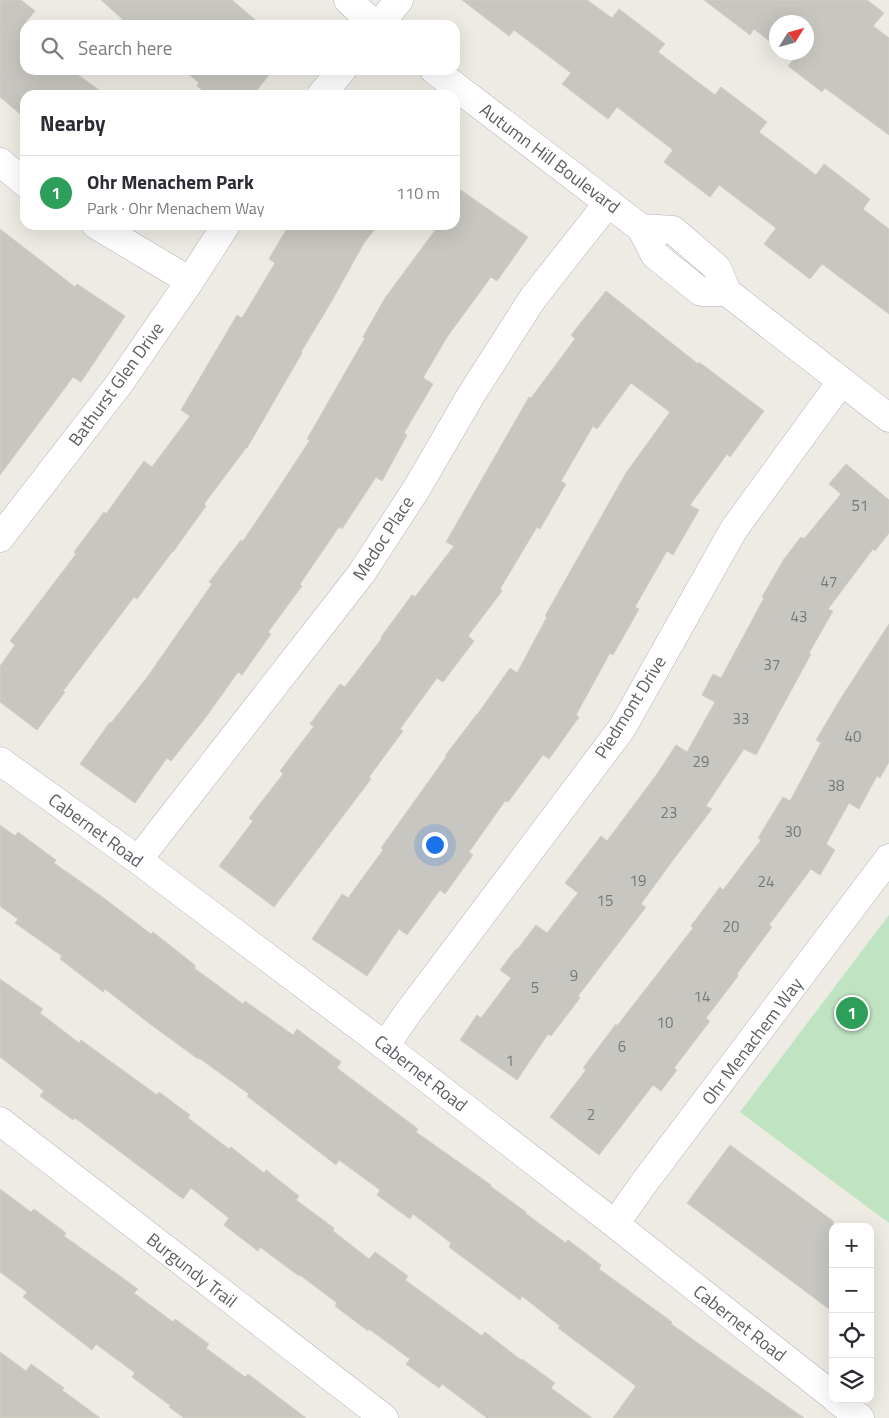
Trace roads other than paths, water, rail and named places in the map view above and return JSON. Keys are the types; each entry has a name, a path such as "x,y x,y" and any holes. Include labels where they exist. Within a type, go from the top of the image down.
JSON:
{"street":[{"path":"348,0 371,20"},
{"path":"381,20 398,0"},
{"path":"326,90 338,75"},
{"name":"Autumn Hill Boulevard","path":"441,75 641,228 655,255 701,292 727,292 889,418"},
{"path":"0,162 20,179"},
{"name":"Medoc Place","path":"138,860 361,574 417,488 471,396 533,298 608,203"},
{"path":"104,230 190,281"},
{"name":"Bathurst Glen Drive","path":"0,538 119,384 223,230"},
{"name":"Piedmont Drive","path":"385,1046 622,728 734,529 841,382"},
{"name":"Cabernet Road","path":"0,761 138,860 385,1046 829,1393"},
{"name":"Ohr Menachem Way","path":"615,1224 889,858"},
{"name":"Burgundy Trail","path":"0,1121 384,1418"},
{"path":"841,1403 860,1418"}],"place":[{"name":"Ohr Menachem Park","path":"852,1013"}]}
